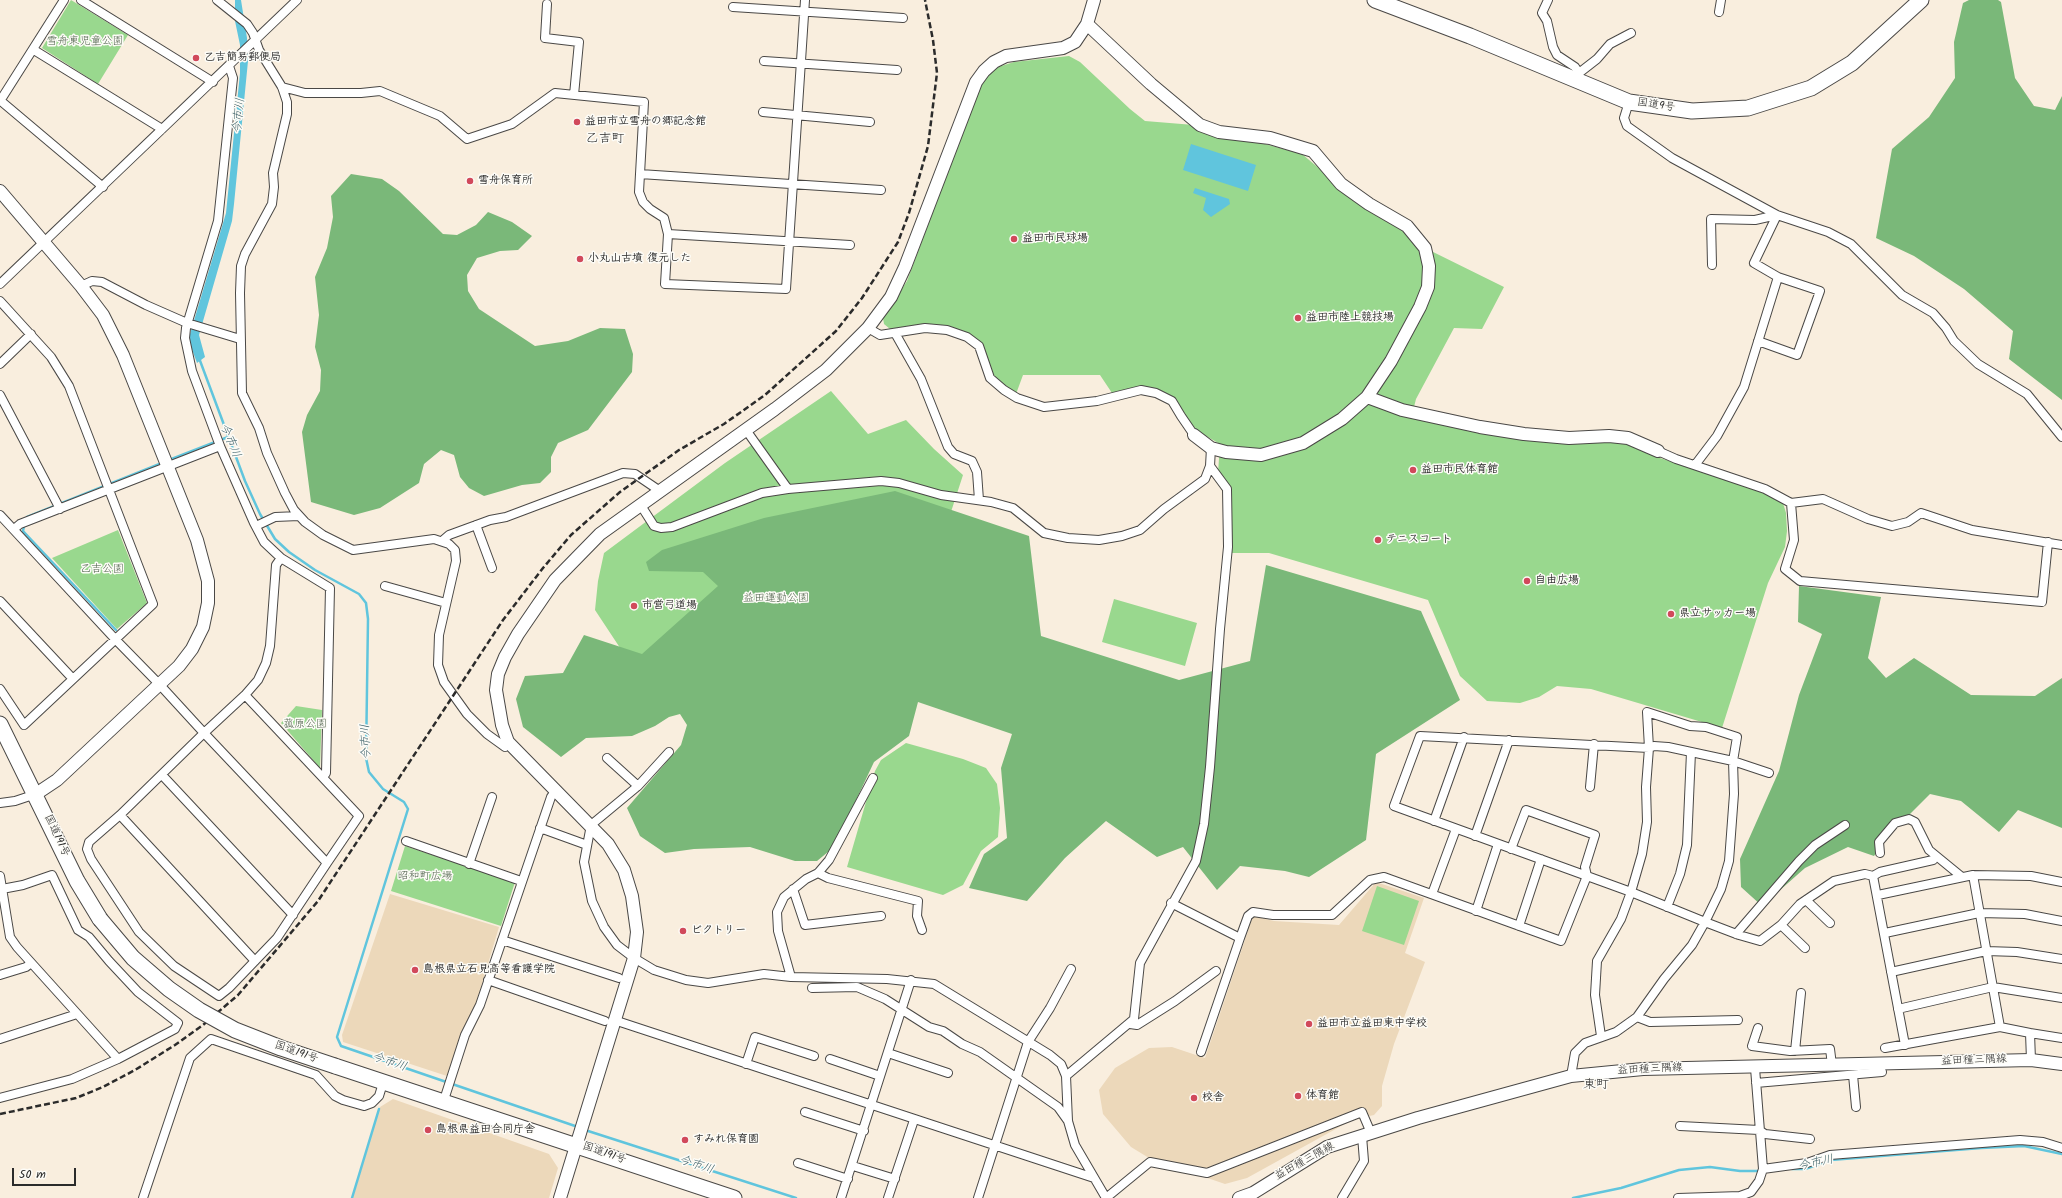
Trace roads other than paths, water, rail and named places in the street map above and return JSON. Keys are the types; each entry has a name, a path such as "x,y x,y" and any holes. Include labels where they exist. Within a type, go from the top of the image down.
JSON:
{"highway":[{"name":"国道9号","path":"1375,0 1578,77 1629,102 1692,111 1748,108 1811,88 1852,63 1921,0"},
{"name":"国道191号","path":"0,724 36,794 77,881 100,919 133,958 169,989 199,1010 235,1030 281,1048 443,1103 577,1145 734,1198"}],"street":[{"path":"64,0 34,50 0,101 103,187"},
{"path":"81,0 213,82"},
{"path":"217,0 247,24 253,42 282,87 287,102 287,114 273,173 274,187 272,204 245,254 242,266 240,339 242,393 259,428 267,453 285,494 299,516 323,535 353,550 426,539 442,541 449,544 455,550 456,561 446,603 437,653 438,665 444,682 467,714 487,734 505,747 508,742"},
{"path":"0,284 213,82 297,0"},
{"path":"282,87 305,93 380,91 440,116 467,139 512,124 555,94 644,102 639,192 643,202 650,210 664,218 668,234 665,284 786,289 805,0"},
{"path":"560,1198 577,1145 610,1020 634,958 637,932 632,896 624,870 608,844 508,742 502,725 496,690 498,674 518,634 555,580 600,534 640,504 746,430 826,370 868,328 891,297 905,267 976,82 984,71 994,62 1006,56 1063,48 1075,42 1087,24 1094,0"},
{"path":"1548,0 1542,13 1547,21 1553,47 1557,55 1575,67 1578,77 1610,44 1631,33"},
{"path":"1719,12 1721,0"},
{"path":"547,4 545,38 579,42 574,95"},
{"path":"733,7 903,18"},
{"path":"868,328 880,335 925,328 948,330 967,337 979,346 990,378 1004,390 1017,398 1044,407 1097,401 1141,390 1156,393 1172,401 1194,434 1211,448 1226,452 1261,455 1280,451 1303,443 1342,419 1367,397 1391,361 1417,314 1428,287 1429,266 1425,248 1417,237 1407,226 1369,204 1341,184 1313,151 1270,138 1219,132 1200,125 1151,84 1087,24"},
{"path":"34,50 162,130"},
{"path":"764,61 897,70"},
{"path":"232,63 233,78 220,210 185,338 192,371 220,446 264,542 281,558 330,588 326,773 323,777"},
{"path":"1629,102 1624,118 1628,126 1672,158 1777,215 1828,232 1851,244 1902,295 1933,313 1946,328 1954,341 1978,364 2027,394 2062,437"},
{"path":"763,112 870,122"},
{"path":"640,174 881,190"},
{"path":"0,191 81,286 102,315 123,355 205,563 208,581 208,603 203,627 192,649 160,685 57,780 36,794 15,801 0,802"},
{"path":"1712,265 1711,219 1755,220 1777,215"},
{"path":"1758,341 1797,355 1820,291 1778,277 1754,263 1777,215"},
{"path":"668,234 850,245"},
{"path":"1695,465 1717,436 1744,387 1778,277"},
{"path":"81,286 92,281 102,282 146,305 202,329 240,339"},
{"path":"0,301 51,357 69,386 153,604 24,725 0,689"},
{"path":"895,333 921,379 948,447 954,454 972,461 977,472 979,500"},
{"path":"0,364 31,334"},
{"path":"0,395 60,508"},
{"path":"1367,397 1402,410 1480,427 1524,434 1569,438 1609,436 1628,438 1676,460 1765,489 1790,503 1823,499 1868,519 1892,526 1908,522 1921,513 1972,530 2062,545"},
{"path":"746,430 788,489"},
{"path":"14,529 20,524 220,446"},
{"path":"640,504 654,526 661,528 672,527 762,493 788,489 881,481 899,483 941,495 979,500 1013,508 1044,533 1068,538 1099,540 1122,536 1140,530 1164,509 1205,479 1210,466 1211,448"},
{"path":"1066,1076 1130,1024 1134,1019 1137,1003 1140,963 1171,903 1196,861 1204,824 1210,767 1228,540 1227,489 1210,466"},
{"path":"442,541 449,535 490,520 506,517 623,473 635,474 660,491"},
{"path":"1790,503 1794,540 1785,568 1800,581 2042,602 2048,542"},
{"path":"0,514 116,640 327,863"},
{"path":"257,525 273,518 299,516"},
{"path":"476,525 492,568"},
{"path":"245,695 359,816 277,938 229,988 219,996 174,966 139,932 90,859 87,849 89,842 162,775 245,695 258,680 266,663 270,646 276,565 281,558"},
{"path":"385,586 446,603"},
{"path":"0,601 73,679"},
{"path":"1572,1076 1575,1053 1585,1042 1616,1032 1637,1017 1664,979 1692,946 1705,922 1721,888 1730,861 1734,794 1733,761 1737,737 1706,727 1690,726 1647,712 1649,748 1646,786 1647,822 1642,854 1631,892 1621,919 1597,961 1595,995 1601,1036"},
{"path":"1769,773 1733,761 1668,747 1654,746 1649,748 1464,737 1420,736 1394,806 1631,892 1705,922 1760,942 1781,925 1806,900 1834,881 1865,874 1873,876 1880,872 1933,860"},
{"path":"1434,821 1464,737"},
{"path":"1475,836 1509,740"},
{"path":"1590,787 1594,744"},
{"path":"669,752 638,786 591,826 584,862 592,901 604,927 617,945 634,958 654,970 672,976 708,983 764,974 791,977 911,980 934,984 1050,1055 1060,1064 1066,1076 1068,1121 1075,1145 1106,1198 1150,1162 1207,1173 1362,1112 1366,1134 1364,1161 1342,1198"},
{"path":"1667,907 1680,874 1687,845 1691,752"},
{"path":"607,758 638,786"},
{"path":"162,775 293,915"},
{"path":"791,977 778,932 777,912 784,897 806,879 818,873 829,860 873,778"},
{"path":"443,1103 465,1035 480,1005 550,797 556,790"},
{"path":"469,864 492,797"},
{"path":"1201,1052 1248,916 1253,912 1273,915 1332,915 1370,880 1384,877 1561,941 1587,876 1585,867 1595,835 1526,810 1511,849"},
{"path":"120,815 255,961"},
{"path":"1880,853 1879,842 1895,824 1909,819 1915,822 1929,850 1962,877"},
{"path":"1736,934 1799,861 1815,845 1844,825"},
{"path":"540,828 587,845"},
{"path":"1432,894 1456,828"},
{"path":"406,841 521,881"},
{"path":"1476,911 1498,844"},
{"path":"1519,926 1541,859"},
{"path":"818,873 828,878 918,901 918,916 922,930"},
{"path":"0,1098 72,1078 118,1059 175,1029 178,1023 138,992 89,937 78,930 52,875 23,885 2,889"},
{"path":"1973,875 2000,1027"},
{"path":"1878,895 1973,875 2031,876 2062,882"},
{"path":"0,876 10,936 31,963 118,1059"},
{"path":"1873,876 1878,895 1905,1045"},
{"path":"793,889 805,925 881,916"},
{"path":"1806,900 1830,923"},
{"path":"1171,903 1240,938"},
{"path":"1885,933 1980,913 2025,914 2062,921"},
{"path":"1781,925 1804,948"},
{"path":"502,940 619,978"},
{"path":"1891,972 1986,951 2017,952 2062,959"},
{"path":"0,975 31,963"},
{"path":"978,1198 996,1146 1028,1042 1050,1008 1071,969"},
{"path":"1130,1024 1137,1025 1216,971"},
{"path":"488,980 1094,1178"},
{"path":"841,1198 853,1166 911,980"},
{"path":"812,988 857,986 885,999 929,1027 943,1031 962,1044 980,1052 1058,1108 1068,1121"},
{"path":"1898,1009 1993,987 2062,998"},
{"path":"1795,1051 1801,993"},
{"path":"0,1039 77,1014"},
{"path":"1637,1017 1650,1022 1738,1020"},
{"path":"1885,1048 2000,1027 2062,1038"},
{"path":"1758,1028 1752,1046 1795,1051 1830,1049 1832,1065"},
{"path":"2030,1033 2031,1060"},
{"path":"746,1064 754,1037 814,1056"},
{"path":"143,1198 190,1058 211,1039 316,1075 335,1096 364,1106 372,1103 378,1096 383,1083"},
{"path":"888,1053 948,1073"},
{"path":"830,1059 880,1076"},
{"name":"益田種三隅線","path":"1238,1198 1253,1193 1327,1147 1366,1134 1572,1076 1643,1069 1755,1068 2031,1060 2062,1064"},
{"path":"1678,1198 1740,1196 1751,1192 1759,1181 1763,1169 1755,1068"},
{"path":"1756,1083 1882,1072"},
{"path":"1853,1075 1856,1108"},
{"path":"805,1112 864,1131"},
{"path":"888,1198 914,1120"},
{"path":"1680,1126 1759,1130 1765,1134 1810,1139"},
{"path":"1763,1169 1807,1163 1830,1155 2020,1140 2043,1142 2062,1148"},
{"path":"798,1163 848,1179"},
{"path":"853,1166 895,1179"}],"water":[{"path":"235,0 241,0 247,38 248,61 234,204 232,221 199,335 205,357 197,363 190,344 190,334 226,213 240,73 240,45 235,21"},
{"path":"1191,144 1256,165 1248,191 1183,170"},
{"path":"1195,188 1229,199 1230,204 1211,217 1203,210 1206,198 1193,193"}],"waterway":[{"name":"今市川","path":"199,358 245,481 260,514 275,539 289,552 315,570 359,594 366,603 368,619 366,758 369,772 383,789 404,802 408,809 337,1037 341,1046 578,1127"},
{"path":"169,460 228,437"},
{"path":"27,517 162,463"},
{"path":"24,526 23,531 116,630"},
{"path":"352,1198 379,1109"},
{"name":"今市川","path":"585,1130 796,1198"},
{"name":"今市川","path":"1792,1169 1805,1169 1831,1160 1981,1148 2024,1146 2062,1154"},
{"name":"今市川","path":"1573,1198 1621,1188 1679,1170 1710,1167 1740,1171 1761,1171"}],"railway":[{"path":"0,1114 76,1098 103,1087 135,1070 175,1045 203,1025 238,995 318,901 503,620 543,568 571,535 620,492 679,450 724,424 765,395 836,331 862,298 898,242 909,213 928,146 937,73 933,40 925,0"}],"place":[{"name":"乙吉簡易郵便局","path":"196,58"},
{"name":"益田市立雪舟の郷記念館","path":"577,122"},
{"name":"雪舟保育所","path":"470,181"},
{"name":"益田市民球場","path":"1014,239"},
{"name":"小丸山古墳 復元した","path":"580,259"},
{"name":"益田市陸上競技場","path":"1298,318"},
{"name":"益田市民体育館","path":"1413,470"},
{"name":"テニスコート","path":"1378,540"},
{"name":"自由広場","path":"1527,581"},
{"name":"市営弓道場","path":"634,606"},
{"name":"県立サッカー場","path":"1671,614"},
{"name":"ビクトリー","path":"683,931"},
{"name":"島根県立石見高等看護学院","path":"415,970"},
{"name":"益田市立益田東中学校","path":"1309,1024"},
{"name":"体育館","path":"1298,1096"},
{"name":"校舎","path":"1194,1098"},
{"name":"島根県益田合同庁舎","path":"428,1130"},
{"name":"すみれ保育園","path":"685,1140"}],"district":[{"name":"乙吉町","path":"605,140"},
{"name":"東町","path":"1596,1086"}],"park label":[{"name":"雪舟東児童公園","path":"85,42"},
{"name":"乙吉公園","path":"102,570"},
{"name":"益田運動公園","path":"776,599"},
{"name":"菰原公園","path":"305,725"},
{"name":"昭和町広場","path":"425,877"}]}
